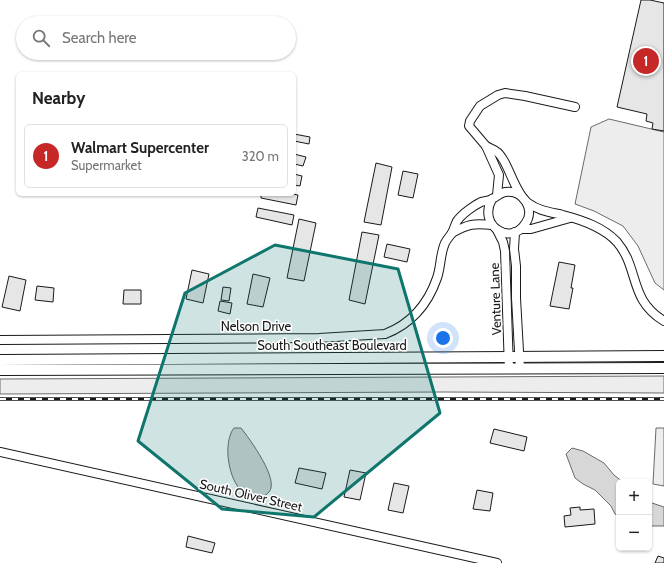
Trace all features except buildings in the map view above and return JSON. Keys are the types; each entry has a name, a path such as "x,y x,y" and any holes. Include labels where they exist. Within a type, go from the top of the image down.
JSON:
{"main road":[{"name":"South Southeast Boulevard","path":"0,360 664,356"},
{"name":"South Southeast Boulevard","path":"0,370 664,368"}],"street":[{"path":"495,197 499,174 486,146 469,126 470,121 480,106 498,95 510,93 575,107"},
{"path":"486,146 498,152 516,186 527,202 529,214 525,225 518,231"},
{"path":"495,228 489,219 489,205 495,197 504,192 510,192 522,197 538,209 597,227 616,241 628,261 641,299 654,314 664,321"},
{"name":"Nelson Drive","path":"0,340 319,338 385,334 405,324 415,316 424,305 437,278 445,242 452,233 457,222 481,202 495,197"},
{"path":"452,233 472,224 495,228 509,233 531,229 570,218"},
{"name":"Venture Lane","path":"495,228 503,242 505,251 509,369"},
{"name":"Venture Lane","path":"518,231 514,249 520,369"},
{"name":"South Oliver Street","path":"0,452 497,563"}],"highlighted area":[{"path":"275,245 398,269 440,413 314,517 222,509 138,441 185,293"}],"shaded area":[{"path":"609,119 664,132 664,290 655,283 638,246 623,226 594,211 575,204 591,127"},
{"path":"664,376 664,393 443,392 0,394 0,379"},
{"path":"234,428 241,428 256,449 267,469 271,486 268,493 258,498 239,488 232,475 228,458 228,450 229,441"},
{"path":"656,428 664,428 664,486 653,484"},
{"path":"572,448 583,451 604,463 619,479 616,479 616,514 611,506 595,490 575,478 566,454"},
{"path":"652,503 664,507 664,526 652,526"}],"railway":[{"path":"0,399 664,399"}],"place":[{"name":"Walmart Supercenter","path":"646,61"}]}
